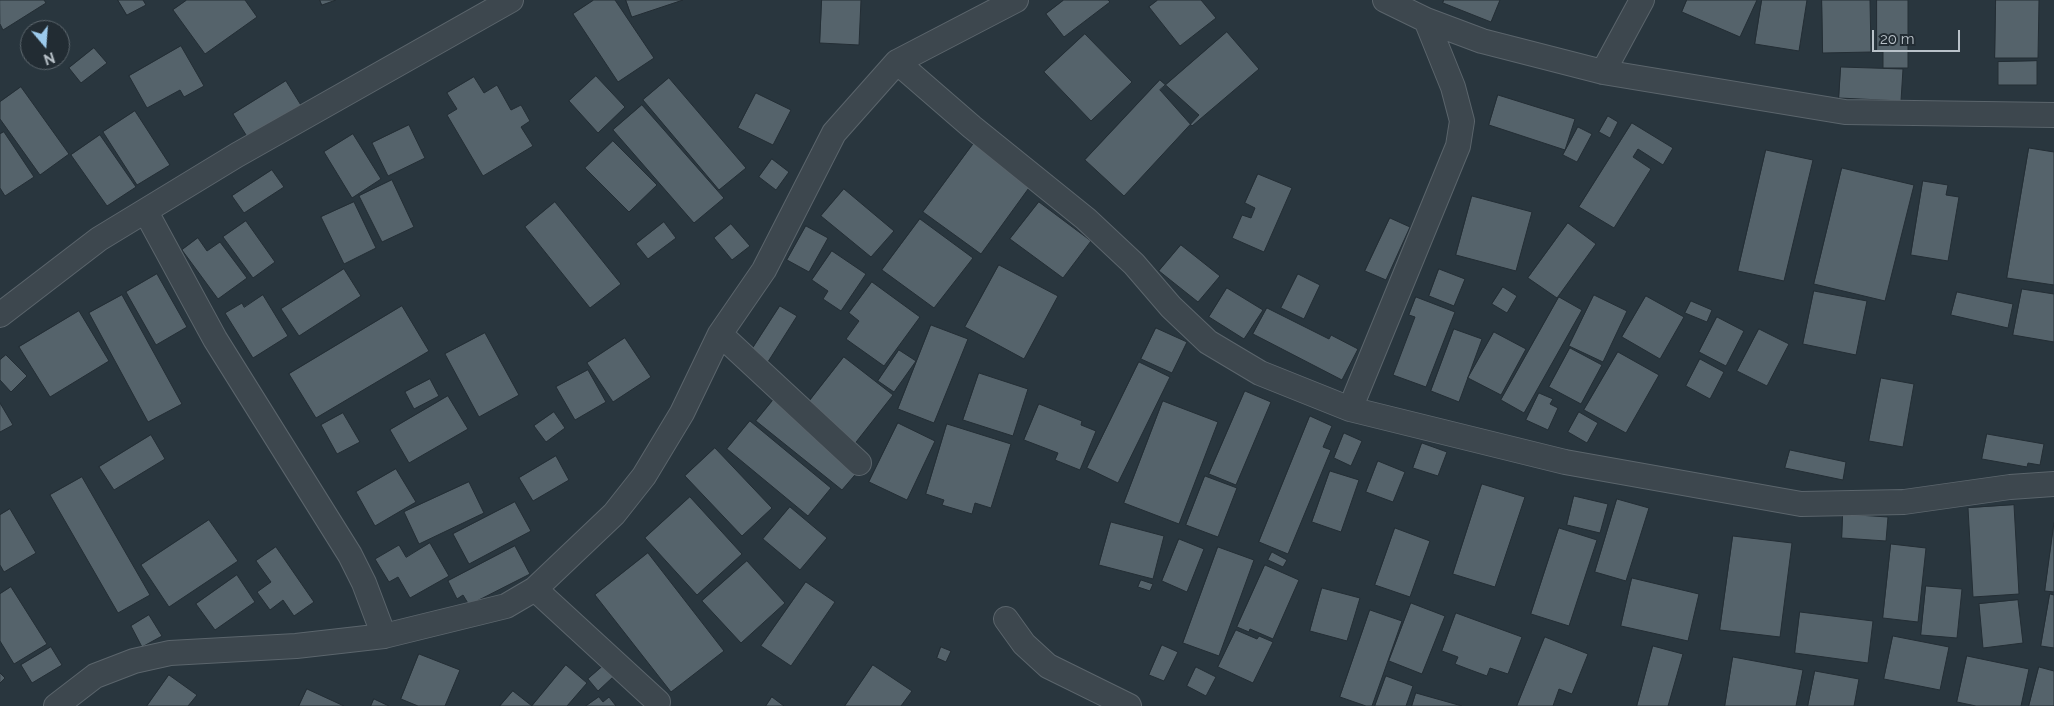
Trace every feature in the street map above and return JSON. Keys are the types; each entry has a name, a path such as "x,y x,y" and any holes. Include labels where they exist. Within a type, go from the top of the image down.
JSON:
{"street":[{"path":"0,315 100,239 237,155 511,0"},
{"path":"56,706 95,676 134,661 170,653 296,646 384,636 506,606 534,589 614,514 644,476 682,413 720,334 764,270 834,133 897,62 1016,0"},
{"path":"1385,0 1426,20 1482,41 1603,72 1844,112 2054,116"},
{"path":"1603,72 1642,0"},
{"path":"1350,409 1458,146 1462,121 1452,87 1426,20"},
{"path":"897,62 972,127 1086,219 1134,264 1171,307 1208,342 1260,373 1350,409 1565,462 1801,504 1904,502 2010,487 2054,484"},
{"path":"146,212 215,339 350,556 364,583 384,636"},
{"path":"720,334 859,463"},
{"path":"534,589 658,702"},
{"path":"1006,620 1024,644 1048,666 1129,706"}],"building":[{"path":"0,0 44,0 46,3 3,30 0,24"},
{"path":"118,0 143,0 146,5 127,15"},
{"path":"187,0 245,0 257,17 205,54 173,10"},
{"path":"320,0 336,0 322,5"},
{"path":"594,0 615,0 654,58 618,82 573,14"},
{"path":"626,0 683,0 632,17"},
{"path":"822,0 861,0 859,45 820,43"},
{"path":"1064,0 1108,0 1110,2 1064,37 1046,14"},
{"path":"1158,0 1201,0 1216,18 1180,46 1149,7"},
{"path":"1444,0 1500,0 1491,22 1443,3"},
{"path":"1687,0 1757,0 1740,37 1682,12"},
{"path":"1762,0 1807,0 1799,51 1755,44"},
{"path":"1822,0 1870,0 1871,52 1823,53"},
{"path":"1877,0 1908,0 1908,68 1883,68 1883,52 1877,52"},
{"path":"1996,0 2039,0 2038,58 1995,58"},
{"path":"1227,32 1259,69 1192,126 1160,90"},
{"path":"1085,34 1132,82 1091,121 1044,72"},
{"path":"181,46 204,86 184,97 180,90 147,108 129,76"},
{"path":"94,48 107,63 81,83 70,67"},
{"path":"2037,61 2037,85 1998,85 1998,62"},
{"path":"1841,67 1903,69 1901,101 1839,98"},
{"path":"596,76 625,107 598,133 569,101"},
{"path":"474,77 484,93 497,85 511,110 521,105 530,121 521,127 533,146 483,176 447,115 457,109 447,93"},
{"path":"669,78 746,168 719,190 643,100"},
{"path":"1160,80 1199,115 1124,196 1085,160"},
{"path":"286,81 304,110 251,143 233,114"},
{"path":"21,87 69,154 40,175 0,119 0,102"},
{"path":"756,93 791,110 773,145 738,128"},
{"path":"1498,95 1575,119 1565,150 1489,125"},
{"path":"642,105 724,198 694,223 613,130"},
{"path":"135,111 170,165 137,185 103,132"},
{"path":"1608,116 1618,122 1610,138 1599,132"},
{"path":"1632,123 1673,148 1663,165 1638,149 1633,157 1651,169 1614,228 1579,207"},
{"path":"409,125 425,158 388,176 372,143"},
{"path":"1578,127 1592,134 1577,162 1563,155"},
{"path":"4,132 34,177 5,196 0,188 0,134"},
{"path":"353,134 381,179 352,198 324,152"},
{"path":"100,135 136,187 107,206 71,155"},
{"path":"613,141 657,185 629,212 585,168"},
{"path":"974,143 1031,185 981,254 923,212"},
{"path":"2029,148 2054,152 2054,285 2007,278"},
{"path":"1766,150 1813,160 1784,281 1738,271"},
{"path":"772,159 789,172 776,190 759,177"},
{"path":"1842,168 1914,185 1885,301 1814,284"},
{"path":"272,170 284,187 244,213 232,196"},
{"path":"1258,174 1292,188 1264,252 1232,238 1242,215 1251,218 1255,208 1245,203"},
{"path":"392,180 414,227 382,242 359,196"},
{"path":"1923,181 1948,185 1946,195 1959,197 1948,261 1911,255"},
{"path":"844,189 894,231 871,257 821,216"},
{"path":"1472,196 1532,212 1516,271 1456,255"},
{"path":"354,202 376,248 344,264 321,217"},
{"path":"555,202 621,284 590,308 525,227"},
{"path":"1039,202 1091,241 1063,278 1010,239"},
{"path":"1390,218 1410,227 1386,280 1365,271"},
{"path":"920,219 973,258 934,308 882,270"},
{"path":"246,221 275,262 253,278 223,237"},
{"path":"664,222 676,238 648,259 636,244"},
{"path":"1568,223 1596,244 1557,298 1528,278"},
{"path":"731,224 750,246 732,260 714,238"},
{"path":"806,226 828,238 809,272 787,260"},
{"path":"198,238 207,251 220,242 247,278 218,299 182,250"},
{"path":"1181,245 1220,276 1198,302 1159,271"},
{"path":"832,251 866,274 841,311 823,299 828,291 812,280"},
{"path":"999,265 1058,296 1024,359 965,327"},
{"path":"344,269 361,296 299,336 281,309"},
{"path":"1439,269 1465,279 1454,306 1429,296"},
{"path":"157,274 187,327 156,345 126,292"},
{"path":"1298,274 1320,285 1304,319 1281,308"},
{"path":"872,282 920,317 884,366 846,339 859,321 849,313"},
{"path":"1503,287 1517,296 1507,313 1492,304"},
{"path":"1227,288 1263,310 1244,339 1209,317"},
{"path":"2022,289 2054,294 2054,342 2013,335"},
{"path":"1814,291 1867,301 1856,355 1803,344"},
{"path":"1957,292 2013,304 2008,328 1951,315"},
{"path":"122,295 182,404 148,422 89,313"},
{"path":"263,295 288,336 253,358 225,313 242,303 244,307"},
{"path":"1594,295 1627,311 1603,362 1569,346"},
{"path":"1646,296 1684,317 1660,359 1622,337"},
{"path":"1416,297 1455,312 1426,387 1393,375 1415,317 1409,315"},
{"path":"1559,297 1582,310 1524,413 1501,400"},
{"path":"1691,301 1712,310 1707,322 1685,313"},
{"path":"402,306 429,351 316,418 289,374"},
{"path":"780,306 797,316 766,365 749,354"},
{"path":"1267,308 1329,339 1331,335 1358,349 1342,380 1253,334"},
{"path":"79,311 109,361 50,397 19,347"},
{"path":"1717,317 1744,331 1726,366 1699,352"},
{"path":"931,325 968,339 934,423 898,409"},
{"path":"1156,328 1187,342 1172,373 1141,359"},
{"path":"1454,329 1482,339 1459,402 1431,391"},
{"path":"1759,329 1789,344 1767,386 1737,371"},
{"path":"1494,332 1526,349 1501,395 1468,378"},
{"path":"485,333 519,395 479,417 445,354"},
{"path":"625,338 651,377 613,402 587,363"},
{"path":"1570,348 1602,365 1581,404 1549,387"},
{"path":"899,350 916,361 894,392 878,381"},
{"path":"1618,352 1659,375 1626,433 1584,410"},
{"path":"6,355 27,376 11,392 0,380 0,360"},
{"path":"844,357 893,395 853,446 804,408"},
{"path":"1700,359 1724,372 1710,399 1686,386"},
{"path":"1139,362 1170,377 1118,483 1087,468"},
{"path":"588,370 606,402 575,420 556,387"},
{"path":"979,373 1028,389 1013,436 963,420"},
{"path":"1881,378 1914,384 1903,447 1869,441"},
{"path":"430,379 439,396 414,409 405,392"},
{"path":"1245,391 1271,402 1236,485 1209,474"},
{"path":"1539,393 1553,399 1550,404 1558,408 1548,430 1526,420"},
{"path":"448,396 468,429 409,463 390,430"},
{"path":"774,399 860,469 842,490 756,421"},
{"path":"1163,401 1218,422 1179,524 1124,503"},
{"path":"0,403 13,425 0,432"},
{"path":"1039,404 1082,421 1081,425 1096,431 1080,470 1055,460 1058,453 1024,440"},
{"path":"554,412 565,428 546,442 534,426"},
{"path":"1579,412 1598,423 1587,443 1568,432"},
{"path":"343,413 360,442 337,454 321,425"},
{"path":"1310,416 1332,426 1323,447 1331,450 1288,554 1259,542"},
{"path":"750,421 831,488 808,516 727,449"},
{"path":"898,423 935,441 907,500 869,482"},
{"path":"947,424 1011,444 991,508 975,503 972,514 942,505 944,500 926,494"},
{"path":"1344,433 1362,441 1351,466 1334,458"},
{"path":"1987,434 2044,444 2040,465 2028,463 2027,467 1982,459"},
{"path":"151,435 165,459 114,490 99,467"},
{"path":"1422,443 1447,452 1438,476 1413,468"},
{"path":"715,448 772,508 742,536 685,476"},
{"path":"1790,450 1846,462 1843,480 1785,468"},
{"path":"556,456 569,480 533,501 519,478"},
{"path":"1378,461 1405,472 1393,502 1366,492"},
{"path":"396,469 416,502 375,526 356,492"},
{"path":"1330,471 1359,480 1341,532 1312,522"},
{"path":"1205,476 1237,488 1218,537 1186,525"},
{"path":"82,477 150,595 118,613 50,495"},
{"path":"469,482 484,513 419,544 404,512"},
{"path":"1482,484 1525,497 1495,587 1453,574"},
{"path":"1574,496 1608,504 1600,533 1567,525"},
{"path":"690,497 742,554 697,595 645,538"},
{"path":"1617,499 1649,508 1626,581 1595,572"},
{"path":"515,502 531,531 469,564 453,534"},
{"path":"2014,505 2019,594 1973,597 1968,508"},
{"path":"790,507 827,538 800,570 763,539"},
{"path":"10,509 36,553 4,572 0,565 0,515"},
{"path":"1843,514 1888,517 1886,541 1842,538"},
{"path":"209,520 238,561 169,607 141,565"},
{"path":"1111,522 1164,536 1153,579 1099,565"},
{"path":"2054,523 2054,592 2045,591"},
{"path":"1395,528 1430,541 1410,597 1375,585"},
{"path":"1559,528 1597,540 1569,626 1531,614"},
{"path":"1733,536 1792,543 1780,637 1720,630"},
{"path":"1179,539 1204,549 1187,592 1162,581"},
{"path":"430,543 449,576 410,598 398,577 389,582 375,559 399,545 406,557"},
{"path":"1891,544 1926,548 1918,622 1883,618"},
{"path":"515,546 530,574 469,605 463,595 457,599 448,581"},
{"path":"276,547 314,602 294,616 283,600 270,610 257,592 271,582 256,561"},
{"path":"1218,547 1254,560 1219,656 1183,643"},
{"path":"1272,552 1287,560 1283,567 1268,560"},
{"path":"648,553 724,651 671,692 595,595"},
{"path":"747,561 785,603 741,643 702,601"},
{"path":"1265,565 1299,580 1273,639 1250,629 1249,632 1237,627"},
{"path":"237,575 255,602 215,630 196,604"},
{"path":"1632,578 1699,594 1688,641 1621,626"},
{"path":"1141,580 1153,584 1150,591 1138,587"},
{"path":"806,582 835,602 791,666 761,646"},
{"path":"1926,586 1962,589 1957,638 1921,635"},
{"path":"11,587 47,644 14,664 0,641 0,594"},
{"path":"1322,588 1360,598 1347,641 1310,631"},
{"path":"2050,594 2054,595 2054,648 2041,646"},
{"path":"2018,600 2023,643 1983,648 1979,604"},
{"path":"1411,603 1445,616 1422,674 1389,661"},
{"path":"1370,610 1402,621 1372,706 1366,706 1340,697"},
{"path":"1800,612 1873,621 1868,663 1795,653"},
{"path":"1456,613 1522,637 1508,674 1490,668 1487,676 1455,664 1458,657 1442,651"},
{"path":"149,615 162,636 142,647 131,626"},
{"path":"1236,630 1257,639 1259,636 1273,642 1253,683 1218,667"},
{"path":"1893,636 1949,647 1940,690 1884,679"},
{"path":"1545,637 1588,654 1572,694 1559,689 1553,706 1517,706"},
{"path":"1162,645 1178,652 1164,681 1149,675"},
{"path":"1653,646 1683,654 1668,706 1637,706"},
{"path":"51,647 62,665 32,683 21,665"},
{"path":"941,647 951,651 946,662 937,658"},
{"path":"419,654 460,670 445,706 418,706 401,699"},
{"path":"1967,656 2029,669 2021,706 1976,706 1957,702"},
{"path":"1733,657 1803,670 1796,706 1725,706"},
{"path":"566,665 587,683 567,706 532,706"},
{"path":"873,665 912,691 901,706 845,706"},
{"path":"603,666 613,677 598,691 588,679"},
{"path":"1196,667 1216,677 1206,696 1187,686"},
{"path":"2039,667 2054,671 2054,706 2029,706"},
{"path":"1815,671 1859,679 1854,706 1808,706"},
{"path":"0,673 5,678 0,683"},
{"path":"169,675 197,695 188,706 147,706"},
{"path":"1386,676 1413,686 1406,706 1375,706"},
{"path":"307,689 344,706 299,706"},
{"path":"513,691 518,695 532,706 500,706"},
{"path":"1416,693 1462,706 1412,706"},
{"path":"599,697 603,702 609,697 616,706 586,706"},
{"path":"772,697 784,706 766,706"},
{"path":"374,699 389,706 371,706"}]}
